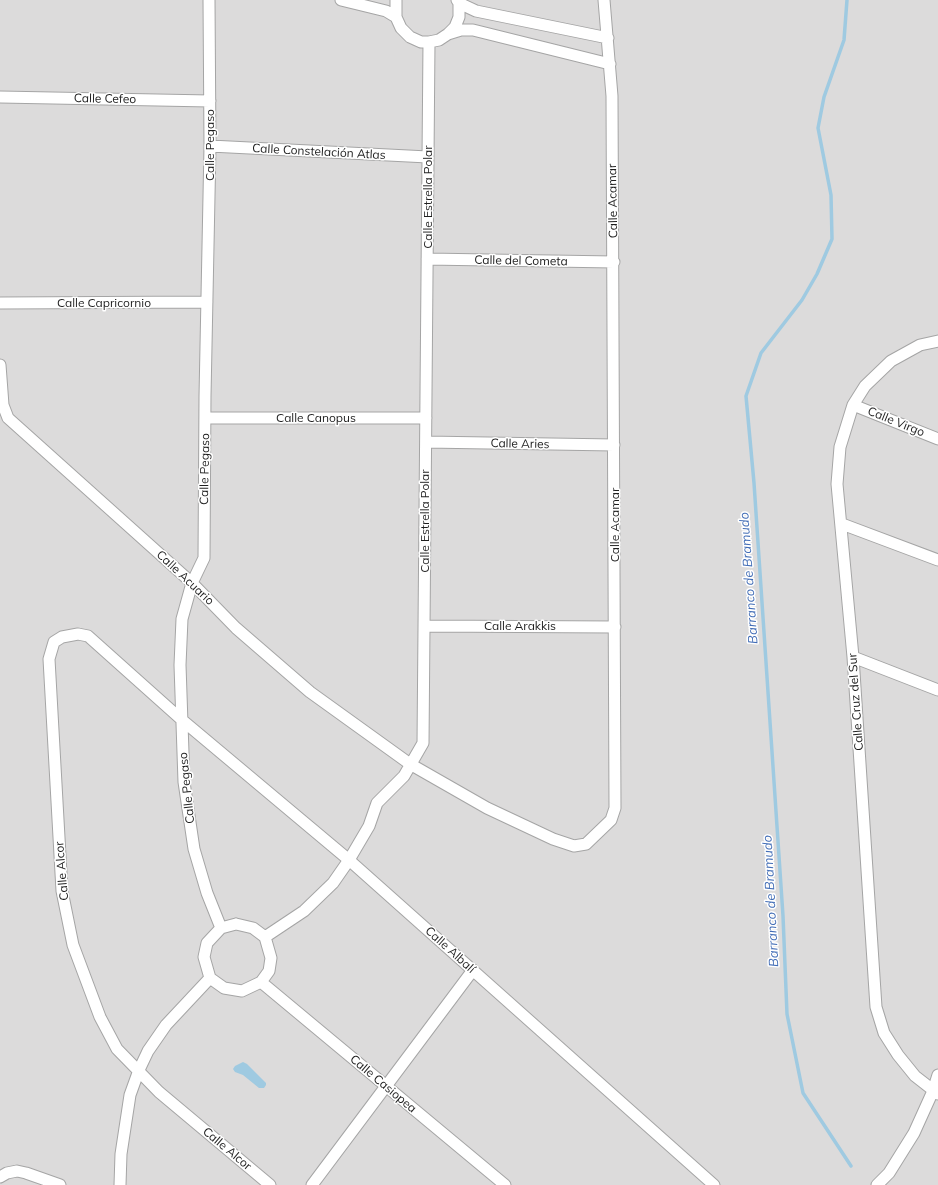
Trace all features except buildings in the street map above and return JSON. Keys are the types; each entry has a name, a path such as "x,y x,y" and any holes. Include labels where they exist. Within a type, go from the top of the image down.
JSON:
{"street":[{"name":"Calle Pegaso","path":"209,0 210,146 204,558 192,583 182,619 180,666 184,782 194,849 207,893 221,928"},
{"path":"341,0 386,11 396,17"},
{"path":"396,0 396,17 400,28 410,37 421,42 439,40 455,27 459,17 458,2"},
{"name":"Calle Acamar","path":"410,764 487,808 552,839 574,846 586,844 611,820 615,808 614,262 612,96 604,0"},
{"path":"458,2 476,11 608,38"},
{"path":"448,34 460,30 473,30 610,64"},
{"name":"Calle Estrella Polar","path":"264,937 304,911 333,883 349,860 369,826 376,804 404,776 423,744 429,42"},
{"name":"Calle Cefeo","path":"0,97 210,101"},
{"name":"Calle Constelación Atlas","path":"210,146 428,157"},
{"name":"Calle del Cometa","path":"427,260 614,262"},
{"name":"Calle Capricornio","path":"0,303 207,302"},
{"name":"Calle Cruz del Sur","path":"935,1092 915,1076 898,1055 884,1032 876,1007 853,657 838,484 840,447 853,405 865,386 891,361 920,345 938,341"},
{"name":"Calle Acuario","path":"0,365 3,405 8,418 192,583 236,628 310,692 410,764"},
{"name":"Calle Virgo","path":"853,405 938,439"},
{"name":"Calle Canopus","path":"205,418 426,418"},
{"name":"Calle Aries","path":"426,442 614,445"},
{"path":"842,524 938,560"},
{"name":"Calle Arakkis","path":"424,626 615,627"},
{"name":"Calle Alcor","path":"182,720 88,636 78,634 62,637 54,642 49,659 62,891 73,945 100,1017 117,1049 159,1092 270,1185"},
{"path":"853,657 938,690"},
{"name":"Calle Albalí","path":"182,720 349,860 714,1185"},
{"path":"236,924 253,928 264,937 271,958 268,971 261,982 242,990 224,988 210,978 204,957 208,943 221,928 236,924"},
{"path":"312,1185 473,970"},
{"path":"120,1185 121,1154 130,1096 139,1070 148,1051 166,1025 210,978"},
{"name":"Calle Casiopea","path":"261,982 505,1185"},
{"path":"877,1185 889,1173 914,1133 935,1092 938,1075"},
{"path":"0,1177 7,1173 17,1171 60,1185"}],"shaded area":[{"path":"0,0 938,0 938,1185 0,1185"}],"water":[{"path":"243,1062 247,1064 266,1083 264,1088 259,1088 243,1075 235,1072 233,1069 235,1066"}],"waterway":[{"name":"Barranco de Bramudo","path":"847,0 844,40 824,97 818,128 831,195 832,239 817,274 802,300 761,353 746,396 754,483 783,916 787,1014 803,1093 851,1166"}]}
